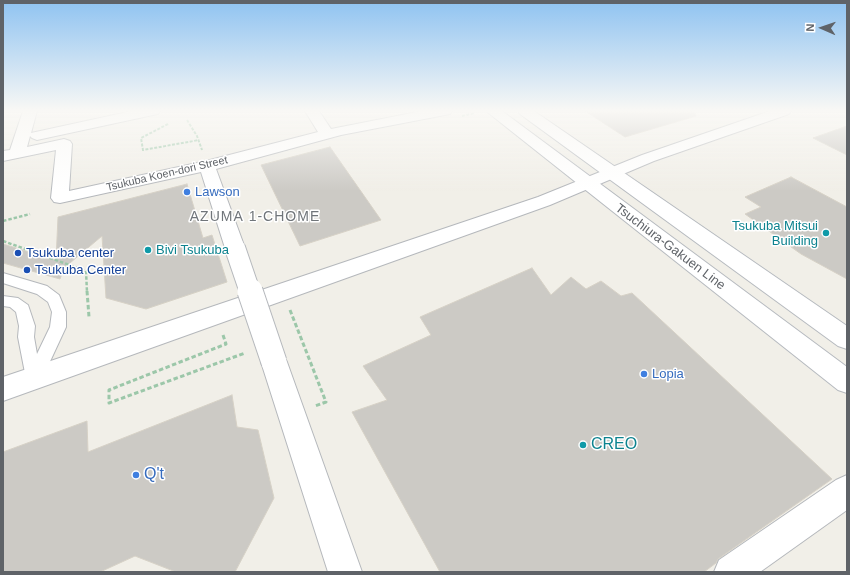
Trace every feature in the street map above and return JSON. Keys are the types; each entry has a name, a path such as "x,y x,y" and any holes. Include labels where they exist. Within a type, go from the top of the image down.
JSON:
{"street":[{"path":"14,149 19,138"},
{"path":"14,149 52,138"},
{"name":"Tsukuba Koen-dori Street","path":"14,149 64,144 60,198 127,192 207,166 317,138"},
{"name":"Tsuchiura-Gakuen Line","path":"528,138 847,382"},
{"name":"Tsuchiura-Gakuen Line","path":"563,138 847,339"},
{"path":"3,389 544,201 648,158 706,138"},
{"path":"207,166 345,572"},
{"path":"731,572 847,491"}],"lane":[{"path":"3,278 42,290 54,299 59,312 58,327 34,378"},
{"path":"3,300 13,302 23,309 28,326 26,337 34,378"}],"path":[{"path":"141,138 143,150 199,140"},
{"path":"3,221 30,214"},
{"path":"3,241 86,271 89,317"},
{"path":"288,306 326,402 292,416"},
{"path":"222,331 226,344 109,390 110,403 271,353"}],"building":[{"path":"813,138 847,138 847,155"},
{"path":"330,147 381,220 300,246 261,165"},
{"name":"Tsukuba Mitsui Building","path":"791,177 847,207 847,279 801,254 745,214 761,207 745,197"},
{"name":"Bivi Tsukuba","path":"187,184 203,238 212,235 227,282 146,309 106,298 102,236 64,268 60,279 3,263 3,244 56,260 58,217"},
{"name":"CREO","path":"532,268 551,295 571,277 586,289 601,281 621,296 632,293 832,479 718,559 716,563 704,572 440,572 352,412 387,400 363,366 431,335 420,317"},
{"name":"Q't","path":"232,395 237,427 258,430 274,498 235,572 176,572 135,556 100,572 3,572 3,452 87,421 88,452"}],"place":[{"name":"Lawson","path":"187,192"},
{"name":"Tsukuba Mitsui Building","path":"826,233"},
{"name":"Bivi Tsukuba","path":"148,250"},
{"name":"Tsukuba center","path":"18,253"},
{"name":"Tsukuba Center","path":"27,270"},
{"name":"Lopia","path":"644,374"},
{"name":"CREO","path":"583,445"},
{"name":"Q't","path":"136,475"}],"district":[{"name":"AZUMA 1-CHOME","path":"255,217"}]}
